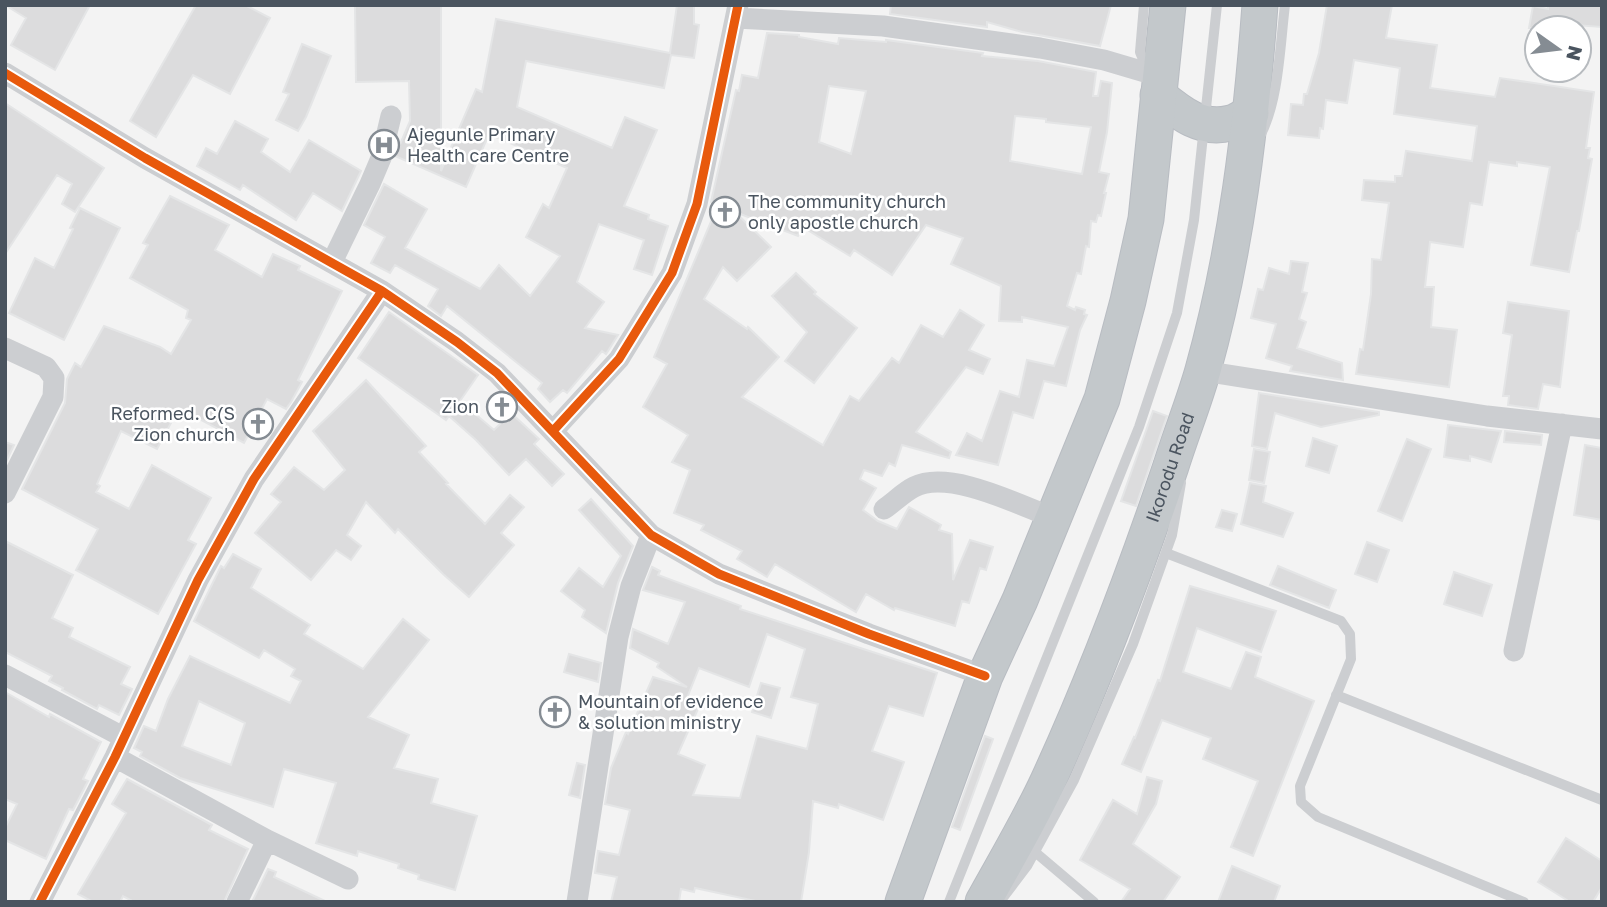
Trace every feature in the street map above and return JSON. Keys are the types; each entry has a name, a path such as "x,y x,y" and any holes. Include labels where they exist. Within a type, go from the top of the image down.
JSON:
{"highway":[{"path":"902,902 985,676 1054,518 1102,398 1146,219 1153,84 1168,5"},
{"name":"Ikorodu Road","path":"983,902 1048,782 1109,635 1144,548 1203,371 1222,291 1251,113 1260,5"},
{"path":"1153,84 1184,116 1205,124 1230,123 1251,113"}],"street":[{"path":"553,431 619,359 672,273 697,204 737,12 883,26 1040,48 1104,60 1153,84"},
{"path":"8,81 382,291 457,342 497,373 651,535 719,574 869,634 985,676"},
{"path":"332,262 381,158 391,116"},
{"path":"40,902 115,757 198,580 254,479 382,291"},
{"path":"5,348 46,367 54,377 53,397 5,493"},
{"path":"1203,371 1487,416 1602,429"},
{"path":"1514,651 1562,424"},
{"path":"884,509 915,486 937,482 959,483 1054,518"},
{"path":"577,902 618,637 631,586 651,535"},
{"path":"5,675 123,737"},
{"path":"115,757 267,840 348,879"},
{"path":"237,902 267,840"}],"lane":[{"path":"1144,5 1140,52 1153,84"},
{"path":"950,902 1139,427 1173,326 1194,220 1217,5"},
{"path":"1242,166 1268,122 1285,5"},
{"path":"1185,463 1203,371"},
{"path":"1001,902 1035,852 1073,780 1133,644 1172,536 1182,476"},
{"path":"1166,554 1341,621 1350,634 1351,659 1300,786 1301,802 1318,817 1524,902"},
{"path":"1336,695 1602,800"},
{"path":"1035,852 1094,902"}],"building":[{"path":"5,5 90,5 55,70 11,45 26,18"},
{"path":"196,5 245,5 270,18 230,94 193,75 156,137 130,121"},
{"path":"355,5 441,5 441,171 476,89 482,92 496,19 670,53 677,5 694,5 694,24 699,25 694,58 671,55 664,88 526,61 517,107 612,148 625,117 657,130 624,206 649,215 648,219 668,226 652,275 634,269 644,240 599,224 577,282 604,302 585,328 618,335 606,354 602,351 567,393 563,390 550,402 538,389 542,383 447,306 441,316 428,306 438,289 395,265 390,273 371,263 385,237 364,225 384,184 427,209 405,248 480,289 499,265 530,296 560,256 526,237 543,204 549,208 567,168 489,134 466,187 395,156 410,121 409,81 356,82"},
{"path":"891,5 1111,5 1100,46 1022,32 987,22 987,27 890,14"},
{"path":"1327,5 1392,5 1386,38 1437,45 1430,88 1495,97 1500,78 1523,81 1523,84 1594,92 1586,148 1590,148 1588,158 1592,159 1569,272 1531,265 1550,167 1517,162 1517,166 1489,162 1482,205 1470,203 1463,247 1430,242 1425,287 1434,287 1431,327 1457,330 1449,387 1356,374 1360,349 1363,350 1371,294 1372,259 1381,260 1389,203 1362,200 1364,180 1395,182 1395,176 1402,176 1406,151 1472,161 1477,126 1394,114 1400,68 1354,60 1347,103 1326,100 1323,129 1320,128 1319,138 1288,135 1291,104 1303,105 1304,94 1307,94 1319,53"},
{"path":"1548,5 1602,5 1602,27 1593,26 1593,14 1532,14 1533,6 1548,9"},
{"path":"767,33 799,35 838,44 839,38 886,40 983,53 982,56 1038,61 1096,72 1093,96 1098,96 1101,81 1112,83 1107,132 1099,172 1109,174 1106,193 1101,216 1098,215 1096,222 1091,221 1089,247 1086,246 1081,274 1077,273 1067,306 1075,310 1076,307 1085,310 1084,314 1087,315 1080,330 1066,386 1044,381 1033,418 1013,412 998,465 956,455 967,433 982,441 1000,391 1019,397 1027,360 1054,366 1068,327 1022,317 1022,322 999,321 1001,286 951,264 963,238 926,225 892,275 854,250 850,256 801,226 798,236 735,212 771,247 737,281 723,267 704,299 747,329 748,327 779,357 742,397 823,445 850,396 859,401 892,358 899,363 921,325 943,337 960,310 984,325 969,350 990,359 983,374 966,367 916,432 951,452 949,458 902,445 895,466 889,463 882,476 864,470 860,479 876,488 863,510 878,521 897,529 909,507 941,525 939,530 952,534 953,580 970,540 993,547 986,570 980,568 969,603 962,601 955,626 895,608 894,610 866,594 856,612 775,564 767,577 737,559 742,551 701,530 704,525 674,513 690,470 672,462 688,435 643,407 667,364 654,357 718,205 711,202 736,90 739,91 742,75 758,78","holes":["829,86 866,91 851,154 819,142","1015,116 1091,127 1082,174 1010,161"]},
{"path":"302,44 331,56 298,131 276,120 289,94 283,92"},
{"path":"5,103 104,168 75,212 62,204 72,184 57,175 5,254"},
{"path":"235,121 268,139 261,152 290,172 309,140 361,171 342,211 313,193 296,220 243,185 240,190 197,166 206,148 217,154"},
{"path":"170,196 229,225 215,250 262,277 273,254 300,266 298,270 342,291 298,380 302,382 291,402 286,409 267,399 244,443 179,408 157,449 121,431 97,484 100,486 96,492 129,509 152,465 211,498 188,540 196,544 158,614 76,570 98,529 22,489 65,403 67,379 75,363 81,367 104,326 160,347 171,354 191,320 186,318 188,310 130,278 148,245 143,243"},
{"path":"80,208 120,228 64,340 9,313 35,258 54,268"},
{"path":"1291,261 1308,263 1302,292 1307,293 1299,319 1306,322 1297,348 1342,363 1343,380 1290,371 1292,366 1266,358 1276,324 1251,318 1258,289 1263,290 1269,268 1289,274"},
{"path":"796,273 816,292 814,294 857,328 814,383 785,361 807,332 772,296"},
{"path":"1508,302 1569,311 1560,387 1543,384 1538,409 1508,405 1509,396 1503,396 1512,335 1503,333"},
{"path":"389,312 478,375 460,401 494,430 511,413 539,439 534,444 564,474 552,486 526,459 509,475 449,416 446,420 358,358"},
{"path":"366,380 426,446 419,452 485,524 510,495 524,507 501,533 514,545 469,597 398,529 395,533 366,502 347,535 361,546 351,560 336,550 311,580 255,533 281,502 271,494 294,467 324,490 345,470 313,431"},
{"path":"1259,393 1379,412 1379,415 1321,427 1275,413 1267,449 1252,446"},
{"path":"1153,411 1167,416 1136,506 1121,501"},
{"path":"1448,425 1501,431 1491,462 1470,456 1470,461 1444,457"},
{"path":"1505,431 1542,435 1541,445 1504,442"},
{"path":"1313,438 1337,446 1329,473 1306,466"},
{"path":"1407,439 1431,449 1402,521 1378,511"},
{"path":"5,442 14,445 6,462 5,462"},
{"path":"1585,445 1602,448 1602,520 1574,515"},
{"path":"1254,449 1270,452 1264,483 1249,480"},
{"path":"1250,483 1266,486 1263,502 1293,513 1283,537 1241,524"},
{"path":"591,499 633,546 618,583 606,633 582,617 585,610 561,591 579,568 603,587 621,556 579,510"},
{"path":"1222,510 1237,514 1232,531 1216,527"},
{"path":"5,541 73,575 52,618 73,628 69,637 130,667 121,684 132,689 119,715 99,705 97,709 62,690 63,688 49,681 52,676 5,652"},
{"path":"1367,542 1389,550 1377,582 1355,574"},
{"path":"233,554 261,569 251,588 310,625 304,634 363,669 403,619 429,640 368,717 409,735 394,768 438,779 431,803 477,816 455,890 418,879 419,875 398,868 399,864 358,851 357,856 316,843 336,783 284,769 273,807 180,778 140,756 142,752 134,748 144,726 156,731 168,699 190,656 290,703 301,681 291,676 295,669 264,650 259,658 194,621 221,566 224,568","holes":["199,701 245,723 231,765 182,746"]},
{"path":"1278,566 1336,590 1329,608 1270,585"},
{"path":"652,567 660,571 658,575 741,606 740,609 937,673 923,716 889,706 872,751 904,762 883,820 839,804 838,808 813,801 801,902 760,902 695,888 694,892 681,889 679,902 611,902 617,877 595,873 598,851 619,855 630,810 605,804 611,768 653,677 687,687 657,667 659,663 630,648 633,629 668,644 685,602 643,590","holes":["767,634 805,649 791,697 818,704 807,749 757,736 740,798 693,795 705,765 678,754 698,709 685,703 699,668 749,687"]},
{"path":"1454,572 1492,585 1482,616 1444,604"},
{"path":"1190,586 1276,611 1261,652 1197,628 1183,672 1231,689 1246,652 1261,657 1255,677 1314,701 1253,856 1231,847 1258,781 1203,759 1211,738 1162,720 1141,772 1122,764 1158,680 1160,681"},
{"path":"569,654 601,663 598,682 564,672"},
{"path":"761,683 780,688 771,718 752,712"},
{"path":"5,692 101,742 83,779 88,781 73,810 69,809 46,859 5,840 5,828 17,804 5,799"},
{"path":"985,736 993,739 960,830 952,827"},
{"path":"577,763 585,765 580,798 569,795"},
{"path":"1147,777 1162,781 1156,804 1133,844 1180,877 1163,902 1121,902 1130,889 1080,860 1113,800 1137,814"},
{"path":"127,779 212,825 209,830 248,849 224,902 134,902 123,896 120,902 93,902 78,894 126,813 112,804"},
{"path":"1566,838 1602,861 1602,887 1593,902 1570,902 1538,882"},
{"path":"1232,866 1280,886 1274,902 1218,902"},
{"path":"268,869 276,872 274,877 327,902 252,902"}],"cycle path":[{"path":"553,431 619,359 672,273 697,204 738,5"},
{"path":"5,73 145,158 382,291 457,342 497,373 651,535 719,574 869,634 985,676"},
{"path":"40,902 115,757 198,580 254,479 382,291"}],"place":[{"name":"Ajegunle Primary Health care Centre","path":"384,145"},
{"name":"The community church only apostle church","path":"725,212"},
{"name":"Zion","path":"502,407"},
{"name":"Reformed. C(S Zion church","path":"258,424"},
{"name":"Mountain of evidence & solution ministry","path":"555,712"}]}
